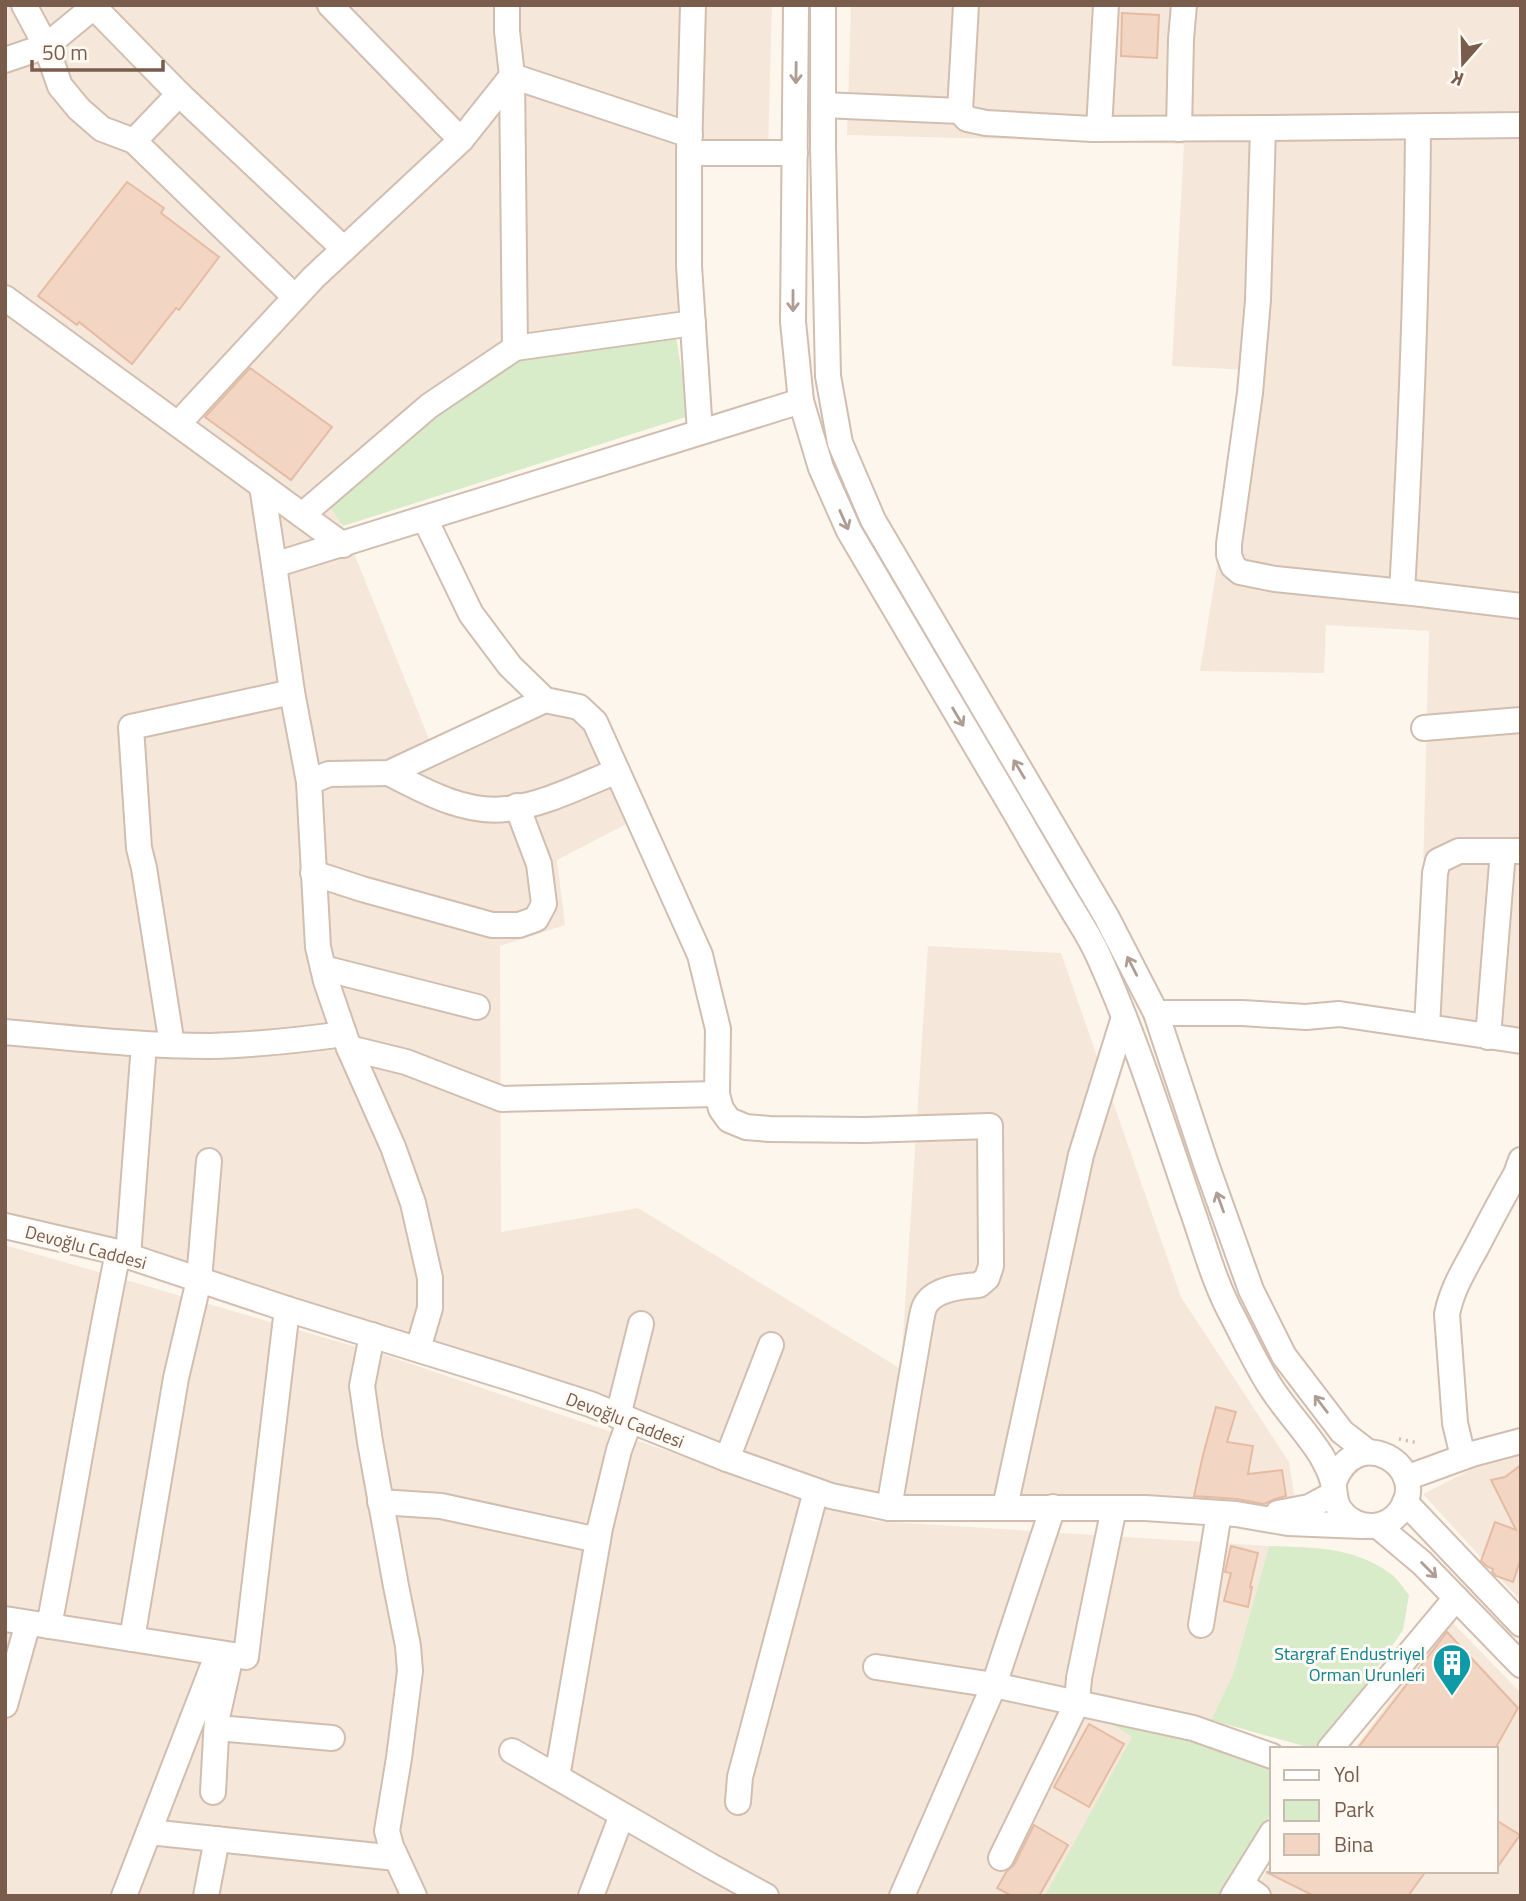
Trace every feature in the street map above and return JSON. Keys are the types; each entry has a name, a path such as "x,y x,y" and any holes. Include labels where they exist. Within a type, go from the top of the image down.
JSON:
{"street":[{"path":"24,5 46,46 60,86 79,109 102,129 134,141 295,297"},
{"path":"330,5 461,140"},
{"path":"507,5 512,76 515,348"},
{"path":"694,5 689,266 700,432"},
{"path":"796,5 793,322 801,401 821,468 849,531 1097,951 1124,1017 1226,1304 1272,1390 1320,1454 1334,1488 1337,1506 1354,1522 1372,1526 1422,1563 1521,1665"},
{"path":"823,5 828,376 840,443 873,520 1106,916 1156,1013 1251,1290 1284,1356 1342,1432 1368,1452"},
{"path":"960,111 966,5"},
{"path":"1099,129 1106,5"},
{"path":"1179,129 1184,5"},
{"path":"5,60 46,46 95,6 179,94 344,249"},
{"path":"178,424 295,297 461,140 512,76"},
{"path":"512,76 690,144 795,153"},
{"path":"134,141 179,94"},
{"path":"823,105 960,111 968,119 986,123 1099,129 1521,125"},
{"path":"1402,592 1411,432 1418,127"},
{"path":"1263,128 1258,300 1250,393 1232,519 1229,555 1233,566 1240,572 1275,579 1521,606"},
{"path":"5,299 342,545"},
{"path":"302,515 429,406 515,348 693,323"},
{"path":"274,565 801,401"},
{"path":"262,485 292,692 309,782 318,947 347,1041 393,1147 413,1203 430,1278 430,1308 418,1349"},
{"path":"425,519 471,614 510,666 545,700 579,707 595,722 699,955 718,1029 717,1094 721,1109 729,1120 746,1127 769,1129 865,1130 990,1126 990,1266 987,1278 979,1285 958,1286 942,1291 926,1303 890,1508"},
{"path":"172,1045 139,848 131,727 292,692"},
{"path":"309,782 329,774 389,773 545,700"},
{"path":"1424,728 1521,720"},
{"path":"389,773 430,794 472,807 504,809 537,802 617,772"},
{"path":"313,873 388,897 492,925 519,925 536,919 544,904 539,864 517,806"},
{"path":"1427,1027 1434,873 1438,861 1459,851 1512,851 1488,1037"},
{"path":"323,968 477,1007"},
{"path":"1156,1013 1242,1013 1306,1017 1339,1014 1521,1041"},
{"path":"1005,1507 1081,1155 1124,1017"},
{"path":"5,1032 172,1045 211,1046 294,1040 347,1041 502,1099 717,1094"},
{"path":"5,1705 27,1622 70,1515 87,1407 123,1255 144,1044"},
{"path":"1463,1457 1455,1423 1447,1314 1456,1283 1521,1160"},
{"path":"132,1639 176,1378 199,1280 209,1161"},
{"name":"Devoğlu Caddesi","path":"5,1226 123,1255 526,1383 590,1404 727,1459 816,1491 890,1508 1144,1508 1260,1517"},
{"path":"27,1622 246,1657 287,1309"},
{"path":"557,1777 598,1540 619,1450 642,1324"},
{"path":"372,1335 362,1386 380,1502 408,1646 410,1671 387,1831 414,1896"},
{"path":"727,1459 771,1345"},
{"path":"1260,1517 1288,1523 1372,1526 1390,1521 1399,1513 1406,1490 1463,1457 1521,1441"},
{"path":"1260,1517 1309,1507 1334,1488 1338,1470 1346,1461 1368,1452 1380,1453 1401,1467 1406,1490 1521,1624"},
{"path":"737,1802 743,1764 816,1491"},
{"path":"380,1502 441,1506 598,1540"},
{"path":"902,1896 994,1685 1054,1507"},
{"path":"1001,1858 1077,1703 1079,1678 1114,1508"},
{"path":"1201,1625 1219,1513"},
{"path":"1332,1747 1456,1598"},
{"path":"213,1792 225,1654"},
{"path":"124,1896 225,1654"},
{"path":"876,1667 994,1685 1193,1728 1270,1755"},
{"path":"217,1728 332,1738"},
{"path":"512,1751 766,1896"},
{"path":"591,1896 622,1815"},
{"path":"149,1832 396,1858"},
{"path":"1244,1892 1270,1837"},
{"path":"206,1896 217,1839"}],"shaded area":[{"path":"5,5 772,5 768,150 695,154 675,331 324,499 343,526 433,749 569,703 634,820 557,860 565,925 500,946 501,1232 638,1208 901,1369 928,946 1061,953 1181,1297 1289,1462 1296,1507 865,1501 5,1216"},
{"path":"851,5 1521,5 1521,1052 1419,1034 1429,631 1326,625 1324,673 1200,671 1249,370 1172,366 1184,144 847,135"},
{"path":"5,1245 388,1356 874,1521 1269,1546 1233,1674 1211,1720 1110,1714 1100,1717 1132,1737 1047,1896 5,1896"},
{"path":"1521,1444 1521,1601 1423,1494"},
{"path":"1450,1620 1521,1693 1521,1896 1251,1896 1270,1865 1270,1873 1498,1873 1498,1747 1355,1747"}],"green space":[{"path":"675,331 689,416 343,526 324,499 509,362"},
{"path":"1269,1546 1348,1553 1391,1574 1409,1595 1403,1630 1322,1747 1307,1747 1211,1720 1233,1674"},
{"path":"1099,1716 1270,1759 1270,1816 1219,1896 1045,1896 1132,1737"}],"building":[{"path":"1122,13 1159,15 1157,58 1121,56"},
{"path":"127,182 164,208 161,213 219,257 179,310 176,308 132,364 79,322 77,325 38,296"},
{"path":"250,368 332,427 291,480 205,417"},
{"path":"1216,1407 1236,1412 1227,1442 1253,1446 1248,1474 1282,1470 1286,1496 1264,1504 1194,1496"},
{"path":"1521,1465 1521,1558 1513,1582 1496,1576 1492,1572 1493,1569 1481,1561 1495,1522 1516,1530 1491,1480 1505,1477"},
{"path":"1231,1546 1258,1553 1248,1607 1224,1601 1231,1573 1225,1572"},
{"name":"Stargraf Endustriyel Orman Urunleri","path":"1447,1632 1518,1708 1496,1747 1359,1747"},
{"path":"1089,1724 1124,1744 1089,1807 1054,1787"},
{"path":"1498,1821 1520,1835 1498,1866"},
{"path":"1034,1825 1068,1845 1039,1896 1012,1896 997,1888 1014,1865"},
{"path":"1266,1872 1425,1873 1408,1896 1314,1896"}],"place":[{"name":"Stargraf Endustriyel Orman Urunleri","path":"1452,1697"}]}
